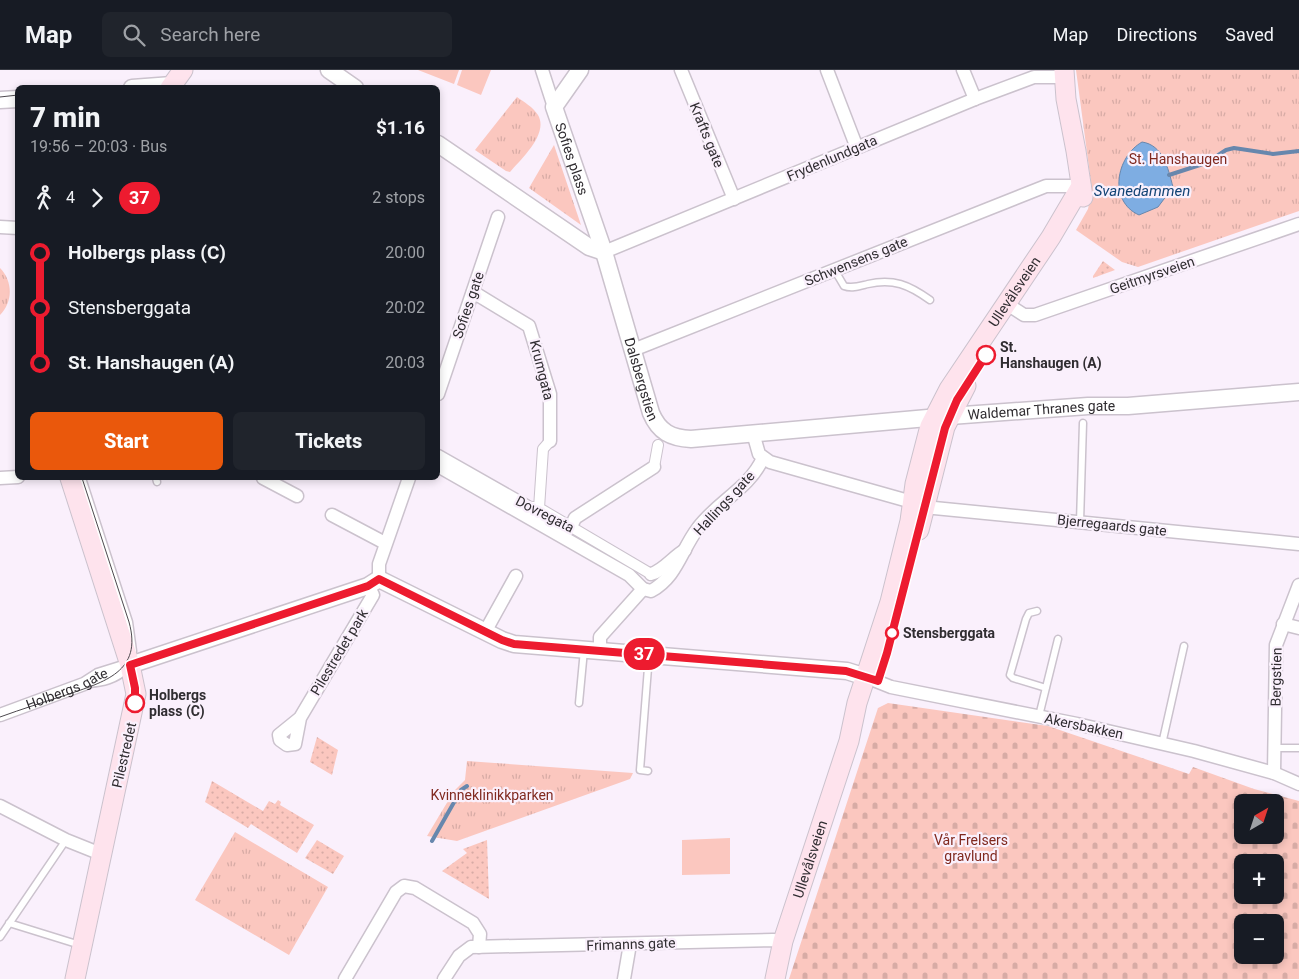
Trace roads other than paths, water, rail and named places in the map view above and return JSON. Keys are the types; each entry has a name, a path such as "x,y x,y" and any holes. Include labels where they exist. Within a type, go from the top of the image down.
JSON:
{"main road":[{"path":"1063,73 1081,186"},
{"name":"Ullevålsveien","path":"775,979 783,942 849,741 878,682 885,663 918,504 942,416 968,382 1081,186"},
{"name":"Pilestredet","path":"71,480 130,665 135,688 133,712 75,979"}],"street":[{"path":"329,70 351,85"},
{"path":"542,70 554,107"},
{"name":"Sofies plass","path":"580,70 554,107 604,252"},
{"name":"Krafts gate","path":"681,70 734,199"},
{"path":"827,70 857,148"},
{"path":"963,70 975,99"},
{"name":"Frydenlundgata","path":"604,252 975,99 1039,76 1063,73"},
{"path":"150,85 175,81"},
{"path":"0,100 15,98"},
{"path":"440,145 589,247 604,252"},
{"name":"Schwensens gate","path":"633,350 1046,186 1081,186"},
{"name":"Sofies gate","path":"441,369 473,292 498,216"},
{"name":"Geitmyrsveien","path":"1012,307 1029,316 1035,315 1299,224"},
{"path":"0,227 15,228"},
{"name":"Dalsbergstien","path":"604,252 652,413 658,427 664,432 680,438 753,433"},
{"name":"Krumgata","path":"473,292 529,326 550,394 550,441 543,449 539,508"},
{"name":"Waldemar Thranes gate","path":"753,433 942,416 1088,406 1128,406 1299,392"},
{"path":"753,433 755,447 763,458 781,465 918,504"},
{"path":"571,527 575,518 654,467 658,445"},
{"name":"Dovregata","path":"440,457 526,506 539,508 651,574"},
{"name":"Hallings gate","path":"592,649 643,589 651,591 660,587 675,569 698,528 719,506 736,494 755,472 763,458"},
{"name":"Dovregata","path":"440,467 629,575 643,589"},
{"path":"0,478 15,477"},
{"path":"267,480 297,496"},
{"path":"408,480 385,543 374,583 486,632 514,644 846,671 878,682"},
{"name":"Bjerregaards gate","path":"918,504 1299,544"},
{"path":"332,515 385,543"},
{"name":"Hallings gate","path":"651,574 658,573 672,558 686,549"},
{"path":"486,632 516,576"},
{"name":"Holbergs gate","path":"4,711 84,684 98,675 374,583"},
{"name":"Pilestredet park","path":"300,718 373,595 374,583"},
{"name":"Bergstien","path":"1274,773 1274,658 1276,644 1299,584"},
{"path":"1283,624 1299,628"},
{"name":"Akersbakken","path":"878,682 1162,744 1274,773 1299,784"},
{"path":"0,806 66,840 101,854"},
{"path":"345,979 396,892 404,886 414,888 473,923 480,934 479,947 464,951 444,979"},
{"name":"Frimanns gate","path":"479,947 773,940 783,942"},
{"path":"624,979 630,944"}],"lane":[{"path":"834,269 844,286 850,288 875,282 900,282 930,300"},
{"path":"1080,522 1083,423"},
{"path":"83,480 132,630 133,645 130,665"},
{"path":"1037,611 1029,613 1026,619 1010,675 1013,678 1046,688"},
{"path":"1038,716 1058,639"},
{"path":"1162,744 1184,646"},
{"path":"579,703 592,649"},
{"path":"648,771 640,770 649,655"},
{"path":"1275,748 1299,748"},
{"path":"0,937 66,840"},
{"path":"9,924 81,945"}],"water":[{"name":"Svanedammen","path":"1142,142 1155,148 1164,158 1173,187 1158,207 1139,215 1129,208 1123,200 1119,190 1119,179 1121,168 1126,158"}],"waterway":[{"path":"1169,175 1206,163 1226,150 1234,148 1273,154 1299,151"},
{"path":"432,841 461,790 467,786"}],"tram line":[{"path":"0,97 15,95"},
{"path":"0,717 94,685 117,672 125,664 130,653 132,639 129,622 83,480"}],"place":[{"name":"St. Hanshaugen (A)","path":"986,355"},
{"name":"Stensberggata","path":"892,633"},
{"name":"Holbergs plass (C)","path":"135,703"}],"park label":[{"name":"St. Hanshaugen","path":"1178,159"},
{"name":"Kvinneklinikkparken","path":"492,795"},
{"name":"Vår Frelsers gravlund","path":"971,848"}]}
